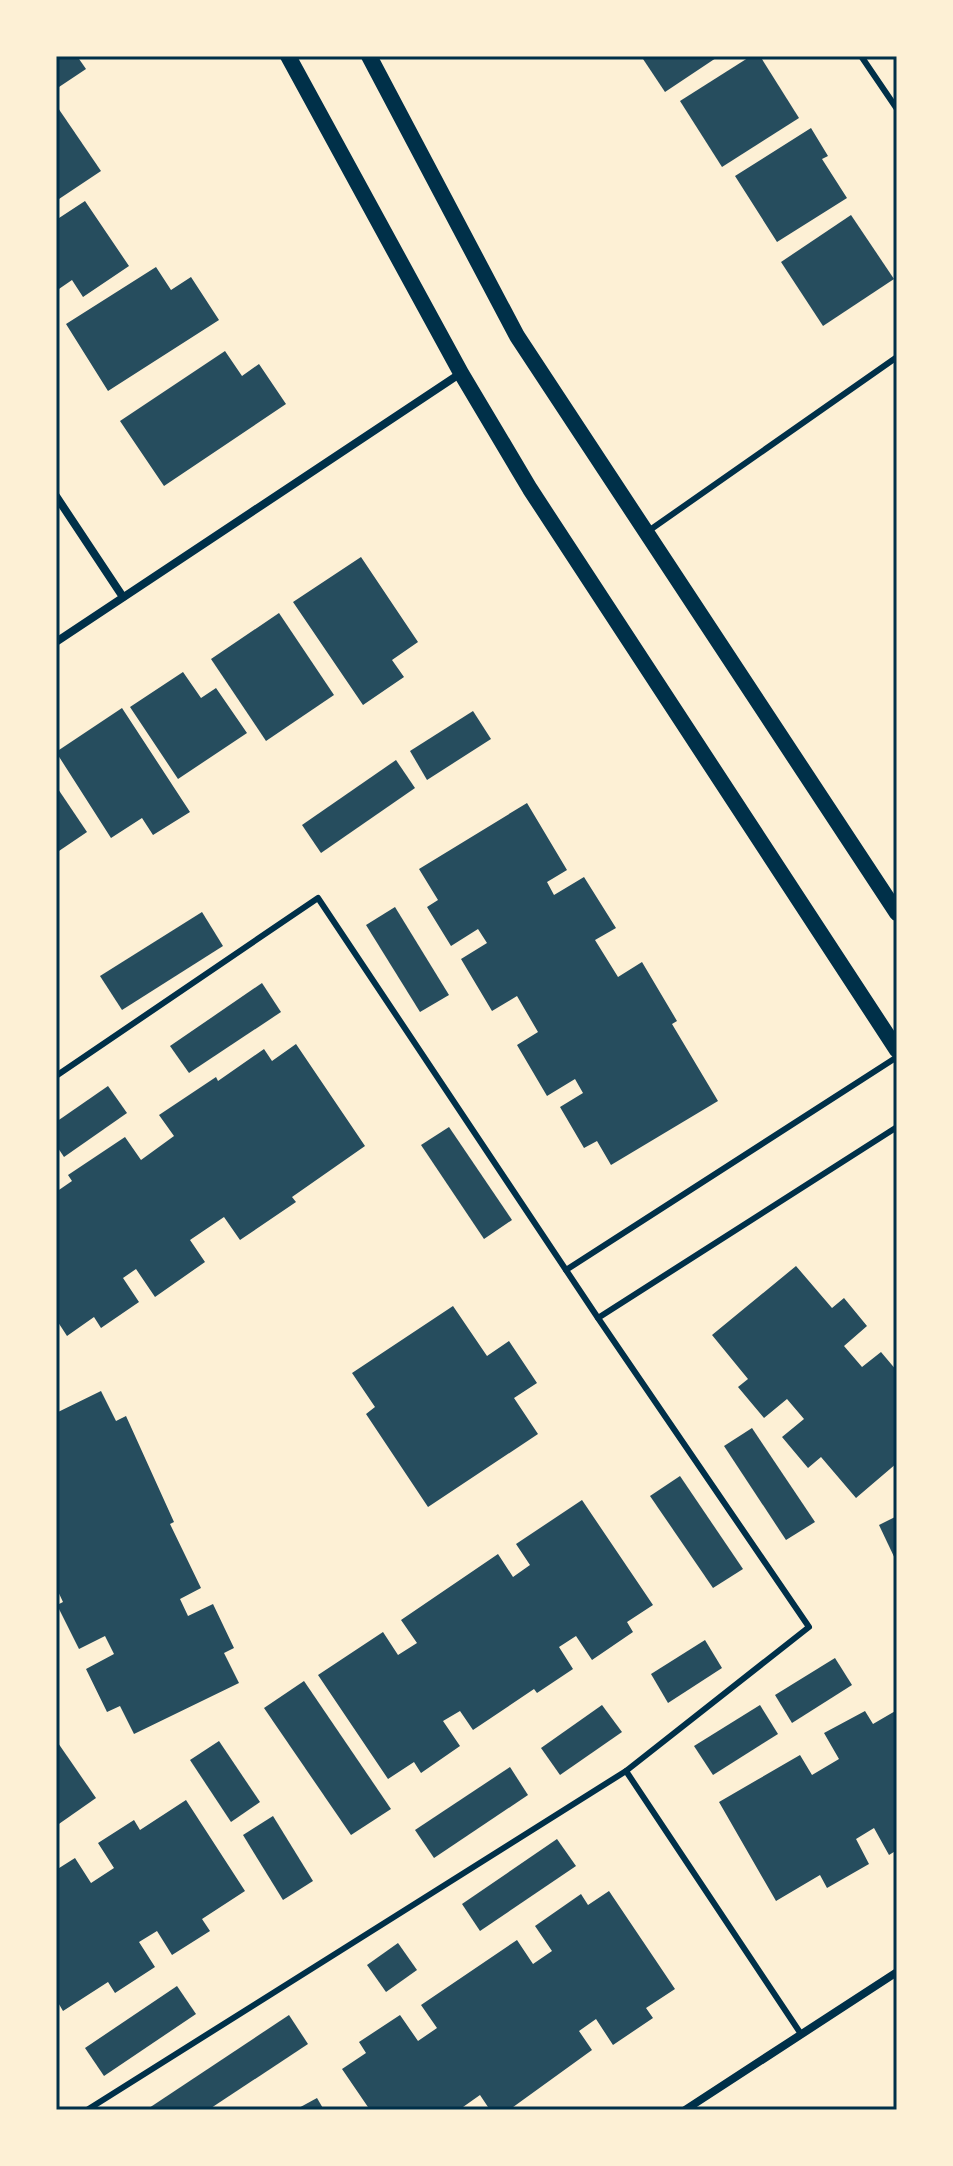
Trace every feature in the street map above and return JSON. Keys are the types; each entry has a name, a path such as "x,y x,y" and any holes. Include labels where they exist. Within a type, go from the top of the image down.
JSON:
{"main road":[{"path":"288,56 461,373 539,502 897,1050"},
{"path":"369,56 517,336 897,913"}],"street":[{"path":"56,642 461,373"},
{"path":"56,496 123,597"},
{"path":"685,2110 897,1972"}],"lane":[{"path":"861,56 897,109"},
{"path":"647,532 897,357"},
{"path":"56,1076 318,898 809,1627 626,1771 87,2110"},
{"path":"566,1270 897,1057"},
{"path":"598,1318 897,1127"},
{"path":"626,1771 801,2034"}],"building":[{"path":"56,56 77,56 86,69 56,89"},
{"path":"641,56 719,56 665,92"},
{"path":"751,56 760,56 799,118 722,167 680,101"},
{"path":"56,105 101,171 56,201"},
{"path":"811,128 828,156 822,159 847,198 777,242 735,176"},
{"path":"85,201 129,266 83,297 72,280 56,291 56,220"},
{"path":"851,215 894,279 823,326 781,262"},
{"path":"156,267 171,290 191,277 219,320 108,391 66,324"},
{"path":"225,351 242,376 259,364 286,404 164,486 120,421"},
{"path":"361,557 418,642 392,660 404,677 363,705 293,602"},
{"path":"279,613 334,695 266,741 211,659"},
{"path":"183,672 201,698 216,688 247,733 178,779 130,707"},
{"path":"122,708 190,812 153,835 142,818 111,838 56,752"},
{"path":"473,711 491,739 427,780 410,751"},
{"path":"396,760 415,788 321,853 302,825"},
{"path":"56,786 87,832 56,853"},
{"path":"527,803 567,870 547,882 554,895 584,877 616,928 595,940 618,977 642,962 677,1021 672,1024 718,1101 611,1165 597,1141 584,1148 560,1107 583,1093 575,1079 547,1096 517,1045 538,1032 517,996 492,1011 461,959 487,943 478,929 451,946 427,907 438,900 419,869"},
{"path":"395,907 449,995 420,1012 366,925"},
{"path":"202,912 223,946 122,1010 100,976"},
{"path":"262,983 281,1012 189,1073 170,1046"},
{"path":"296,1044 365,1146 292,1197 296,1202 240,1240 224,1217 190,1240 205,1262 155,1297 136,1269 123,1278 139,1302 101,1328 94,1317 67,1336 56,1319 56,1192 72,1181 68,1175 125,1137 141,1160 174,1136 159,1115 216,1077 218,1081 264,1049 272,1061"},
{"path":"108,1086 127,1113 64,1157 56,1145 56,1122"},
{"path":"449,1127 512,1220 484,1239 421,1145"},
{"path":"796,1266 832,1308 844,1298 867,1326 844,1346 862,1367 881,1352 897,1371 897,1463 856,1498 821,1457 808,1468 782,1437 804,1419 787,1399 764,1418 738,1387 748,1379 712,1335"},
{"path":"453,1306 487,1356 509,1341 537,1383 514,1398 538,1434 428,1507 366,1414 375,1407 352,1373"},
{"path":"101,1391 116,1421 126,1416 174,1522 170,1524 201,1588 180,1599 188,1616 213,1604 234,1648 224,1653 239,1683 134,1734 120,1706 107,1712 86,1669 114,1654 105,1636 79,1649 57,1605 63,1602 56,1587 56,1413"},
{"path":"752,1428 815,1522 786,1540 724,1446"},
{"path":"680,1476 743,1569 713,1588 650,1496"},
{"path":"582,1500 653,1605 627,1622 633,1632 592,1660 576,1636 559,1647 573,1669 537,1693 534,1689 473,1730 460,1711 443,1721 460,1746 421,1773 414,1762 388,1779 318,1675 383,1632 398,1655 417,1643 401,1620 498,1554 513,1577 530,1565 516,1544"},
{"path":"897,1516 897,1563 879,1525"},
{"path":"705,1640 722,1668 668,1703 651,1674"},
{"path":"835,1658 852,1685 792,1723 775,1695"},
{"path":"304,1681 391,1809 351,1835 264,1708"},
{"path":"602,1705 622,1732 560,1775 541,1748"},
{"path":"760,1705 778,1734 713,1775 694,1746"},
{"path":"897,1710 897,1850 889,1855 874,1828 856,1839 869,1864 827,1888 820,1875 776,1901 719,1802 800,1755 812,1775 839,1759 824,1733 865,1711 873,1724"},
{"path":"56,1740 96,1798 56,1826"},
{"path":"219,1741 260,1802 231,1822 190,1760"},
{"path":"510,1767 528,1795 434,1858 415,1830"},
{"path":"186,1800 245,1891 202,1919 210,1931 172,1955 157,1931 139,1942 155,1967 115,1993 108,1982 63,2011 56,1999 56,1870 75,1858 91,1883 114,1868 98,1843 134,1820 140,1830"},
{"path":"273,1816 313,1881 283,1900 243,1835"},
{"path":"557,1839 576,1866 480,1931 462,1904"},
{"path":"609,1891 675,1989 646,2008 653,2018 613,2045 596,2019 579,2031 592,2050 509,2110 490,2110 480,2095 463,2107 465,2110 370,2110 342,2069 366,2053 359,2042 400,2015 418,2041 437,2028 421,2005 517,1940 533,1964 552,1951 535,1926 581,1894 588,1905"},
{"path":"398,1943 417,1970 386,1992 367,1965"},
{"path":"177,1986 196,2014 104,2076 85,2048"},
{"path":"289,2015 308,2044 208,2110 146,2110"},
{"path":"317,2098 324,2110 295,2110"}]}
